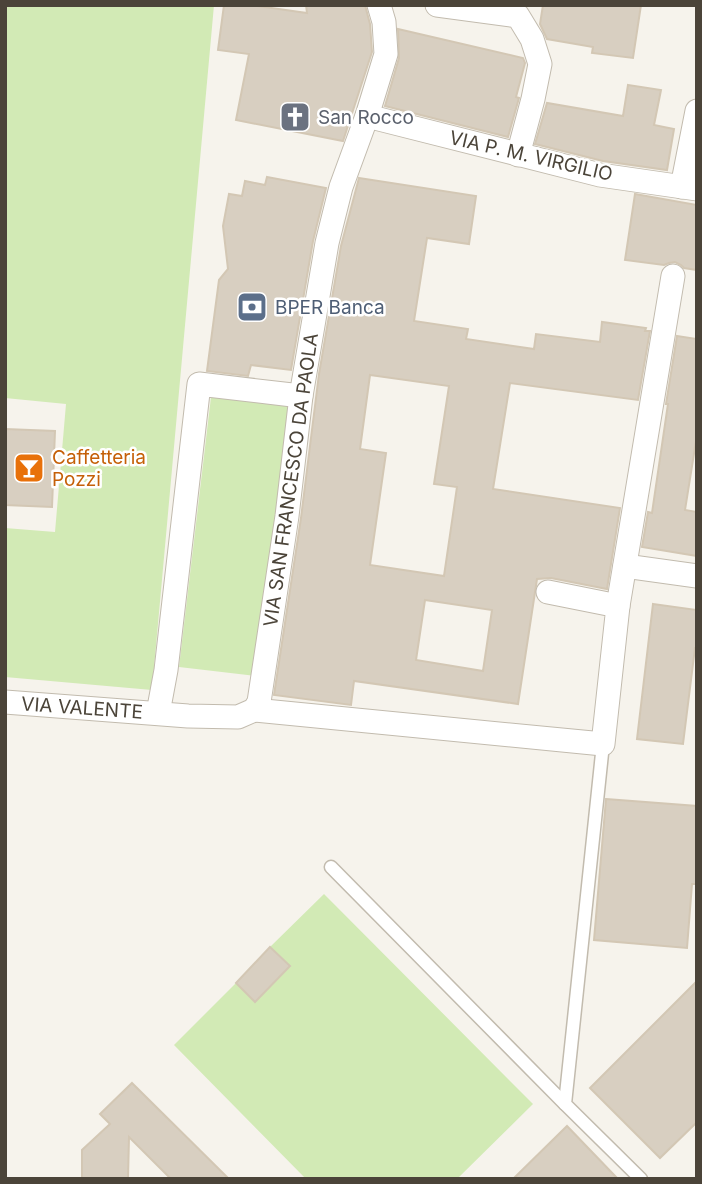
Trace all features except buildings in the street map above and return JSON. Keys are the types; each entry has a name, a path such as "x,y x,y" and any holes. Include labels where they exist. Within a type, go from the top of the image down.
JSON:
{"street":[{"name":"VIA SAN FRANCESCO DA PAOLA","path":"254,710 259,702 266,658 301,396 327,243 341,187 367,117 386,54 384,22 379,5"},
{"path":"437,5 518,16 532,39 540,64 518,155"},
{"path":"690,188 697,111"},
{"name":"VIA P. M. VIRGILIO","path":"367,117 600,175 690,188"},
{"path":"301,396 199,384 166,670 158,713 238,717 254,710 603,744 618,606 673,276"},
{"path":"625,566 697,576"},
{"path":"548,592 618,606"},
{"name":"VIA VALENTE","path":"5,702 158,713"}],"lane":[{"path":"565,1104 603,744"},
{"path":"331,867 640,1179"}],"green space":[{"path":"5,5 214,5 152,690 5,677 5,528 55,532 66,404 5,398"},
{"path":"211,397 289,406 257,676 179,667"},
{"path":"324,894 533,1104 457,1179 306,1179 174,1045 236,983 254,1001 289,966 270,947"}],"place":[{"name":"San Rocco","path":"295,117"},
{"name":"BPER Banca","path":"252,307"},
{"name":"Caffetteria Pozzi","path":"29,468"}]}
